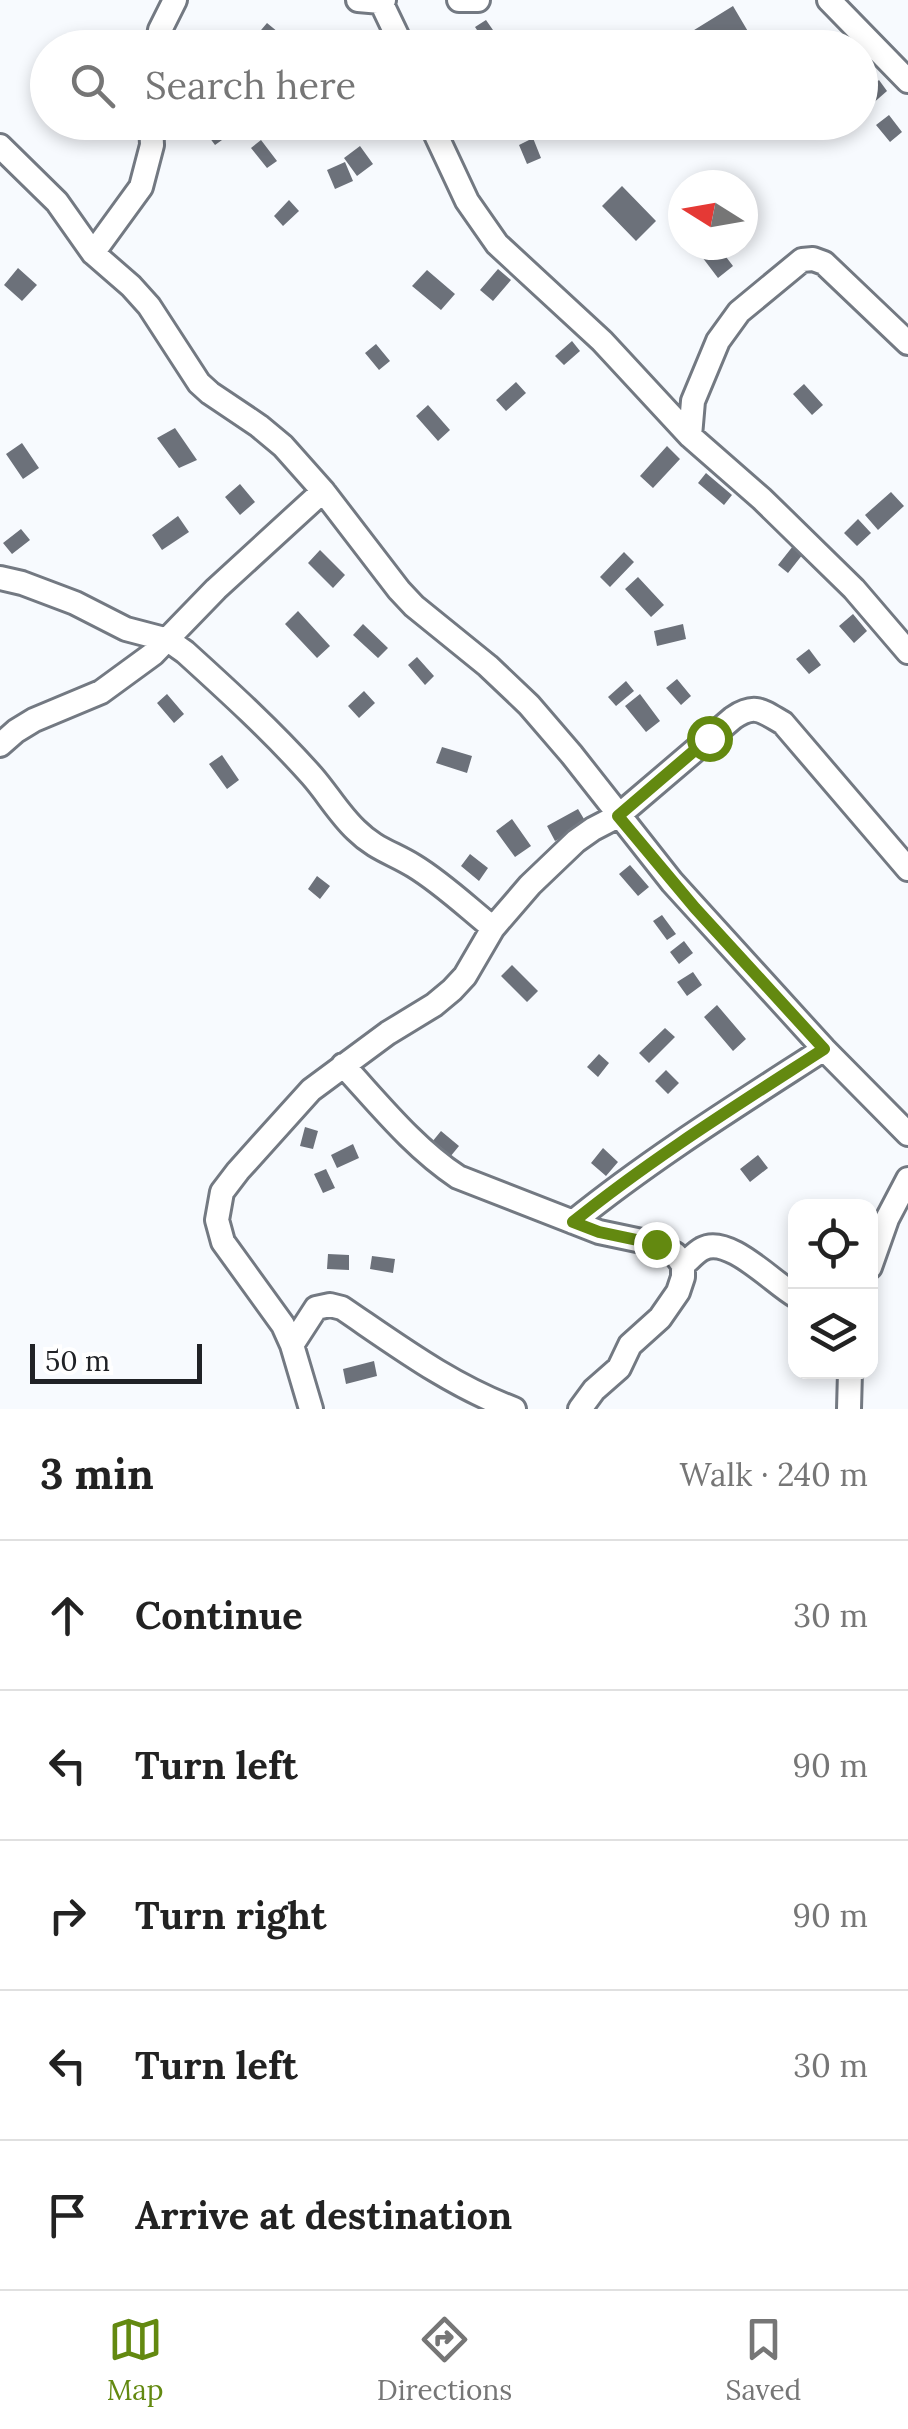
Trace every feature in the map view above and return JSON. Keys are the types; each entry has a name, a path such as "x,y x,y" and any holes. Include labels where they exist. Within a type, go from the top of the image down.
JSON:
{"street":[{"path":"160,30 175,0"},
{"path":"460,0 478,0"},
{"path":"829,0 859,30"},
{"path":"374,1 391,30"},
{"path":"878,50 908,80"},
{"path":"93,253 141,187 152,140"},
{"path":"438,140 467,201 498,244 602,341 690,436 762,499 854,589 908,652"},
{"path":"0,146 57,202 93,253 149,306 199,383 283,446 414,606 530,705 695,908 908,1134"},
{"path":"690,436 692,401 718,341 739,312 802,260 824,262 908,343"},
{"path":"0,745 34,720 101,692 134,668 323,491"},
{"path":"0,578 75,603 142,635 168,640 204,669 292,755 357,831 379,849 412,864 493,928"},
{"path":"311,1409 283,1325 223,1242 217,1220 222,1192 311,1090 452,990 465,976 493,928 530,885 576,842 618,816 733,718 745,710 759,710 783,724 908,869"},
{"path":"573,1222 686,1138 824,1049"},
{"path":"343,1066 411,1139 437,1164 458,1177 599,1232 656,1244 675,1254 683,1264 684,1278 660,1318 630,1345 619,1368 580,1409"},
{"path":"878,1244 908,1180"},
{"path":"683,1264 704,1248 716,1245 730,1249 788,1290"},
{"path":"292,1345 316,1308 342,1308 430,1368 478,1395 514,1409"},
{"path":"848,1409 850,1379"}],"building":[{"path":"733,6 747,30 694,30"},
{"path":"486,20 493,30 477,30 475,27"},
{"path":"878,81 887,91 878,99"},
{"path":"889,115 902,132 890,142 878,123"},
{"path":"261,140 277,161 267,168 251,148"},
{"path":"534,140 541,158 527,164 519,145"},
{"path":"360,146 373,164 357,176 344,158"},
{"path":"345,162 353,181 335,189 327,170"},
{"path":"622,186 656,221 636,241 602,206"},
{"path":"289,200 299,211 283,226 274,216"},
{"path":"704,260 728,260 733,266 718,278"},
{"path":"18,268 37,285 22,301 4,285"},
{"path":"498,269 511,280 493,301 480,290"},
{"path":"427,270 455,294 441,310 412,286"},
{"path":"572,341 580,351 564,365 555,356"},
{"path":"376,344 390,361 379,370 365,353"},
{"path":"516,382 526,393 506,411 496,400"},
{"path":"804,384 823,405 812,415 793,394"},
{"path":"428,405 450,430 438,441 416,416"},
{"path":"175,428 197,460 179,468 157,438"},
{"path":"22,443 39,468 23,479 6,454"},
{"path":"667,446 680,459 653,488 640,476"},
{"path":"706,473 732,495 724,505 698,483"},
{"path":"240,484 255,502 240,515 225,497"},
{"path":"891,492 904,506 878,530 865,515"},
{"path":"178,516 189,532 162,550 152,535"},
{"path":"858,519 871,533 857,546 844,533"},
{"path":"21,529 30,540 12,554 3,543"},
{"path":"793,546 803,554 788,573 778,565"},
{"path":"320,550 345,575 333,588 308,563"},
{"path":"624,552 634,562 610,587 600,577"},
{"path":"638,577 664,605 651,617 625,589"},
{"path":"298,611 330,646 317,658 285,624"},
{"path":"853,614 867,631 854,643 839,626"},
{"path":"363,624 388,648 378,658 353,635"},
{"path":"683,624 686,639 657,646 654,631"},
{"path":"809,649 821,665 809,674 796,659"},
{"path":"417,657 434,676 425,685 408,665"},
{"path":"677,679 691,696 681,705 666,688"},
{"path":"626,681 634,691 616,706 608,697"},
{"path":"364,691 375,703 359,718 348,706"},
{"path":"167,694 184,714 174,723 157,703"},
{"path":"640,694 660,721 646,732 625,706"},
{"path":"442,747 472,756 467,773 436,763"},
{"path":"222,755 239,780 227,789 209,764"},
{"path":"578,809 587,824 555,841 547,826"},
{"path":"512,819 531,846 515,857 496,831"},
{"path":"470,854 488,868 479,881 461,866"},
{"path":"630,865 649,887 638,896 619,874"},
{"path":"317,876 330,886 320,899 308,889"},
{"path":"662,915 676,934 667,940 653,921"},
{"path":"684,941 693,953 679,964 670,952"},
{"path":"512,965 538,991 527,1002 501,976"},
{"path":"693,972 702,985 687,996 677,982"},
{"path":"717,1005 746,1039 733,1051 704,1017"},
{"path":"665,1028 675,1037 649,1063 639,1053"},
{"path":"599,1054 609,1063 598,1077 587,1067"},
{"path":"666,1070 679,1083 668,1094 655,1081"},
{"path":"305,1127 318,1131 313,1149 300,1146"},
{"path":"441,1131 459,1146 450,1157 432,1142"},
{"path":"353,1144 359,1158 337,1168 331,1155"},
{"path":"603,1148 618,1162 606,1176 591,1163"},
{"path":"758,1155 768,1168 750,1182 740,1169"},
{"path":"326,1169 335,1188 323,1193 314,1174"},
{"path":"328,1254 349,1255 349,1270 327,1269"},
{"path":"372,1256 395,1259 393,1273 370,1269"},
{"path":"374,1361 377,1376 346,1384 343,1369"}],"route":[{"path":"656,1244 599,1232 573,1222 686,1138 824,1049 672,882 618,816 709,738"}]}
